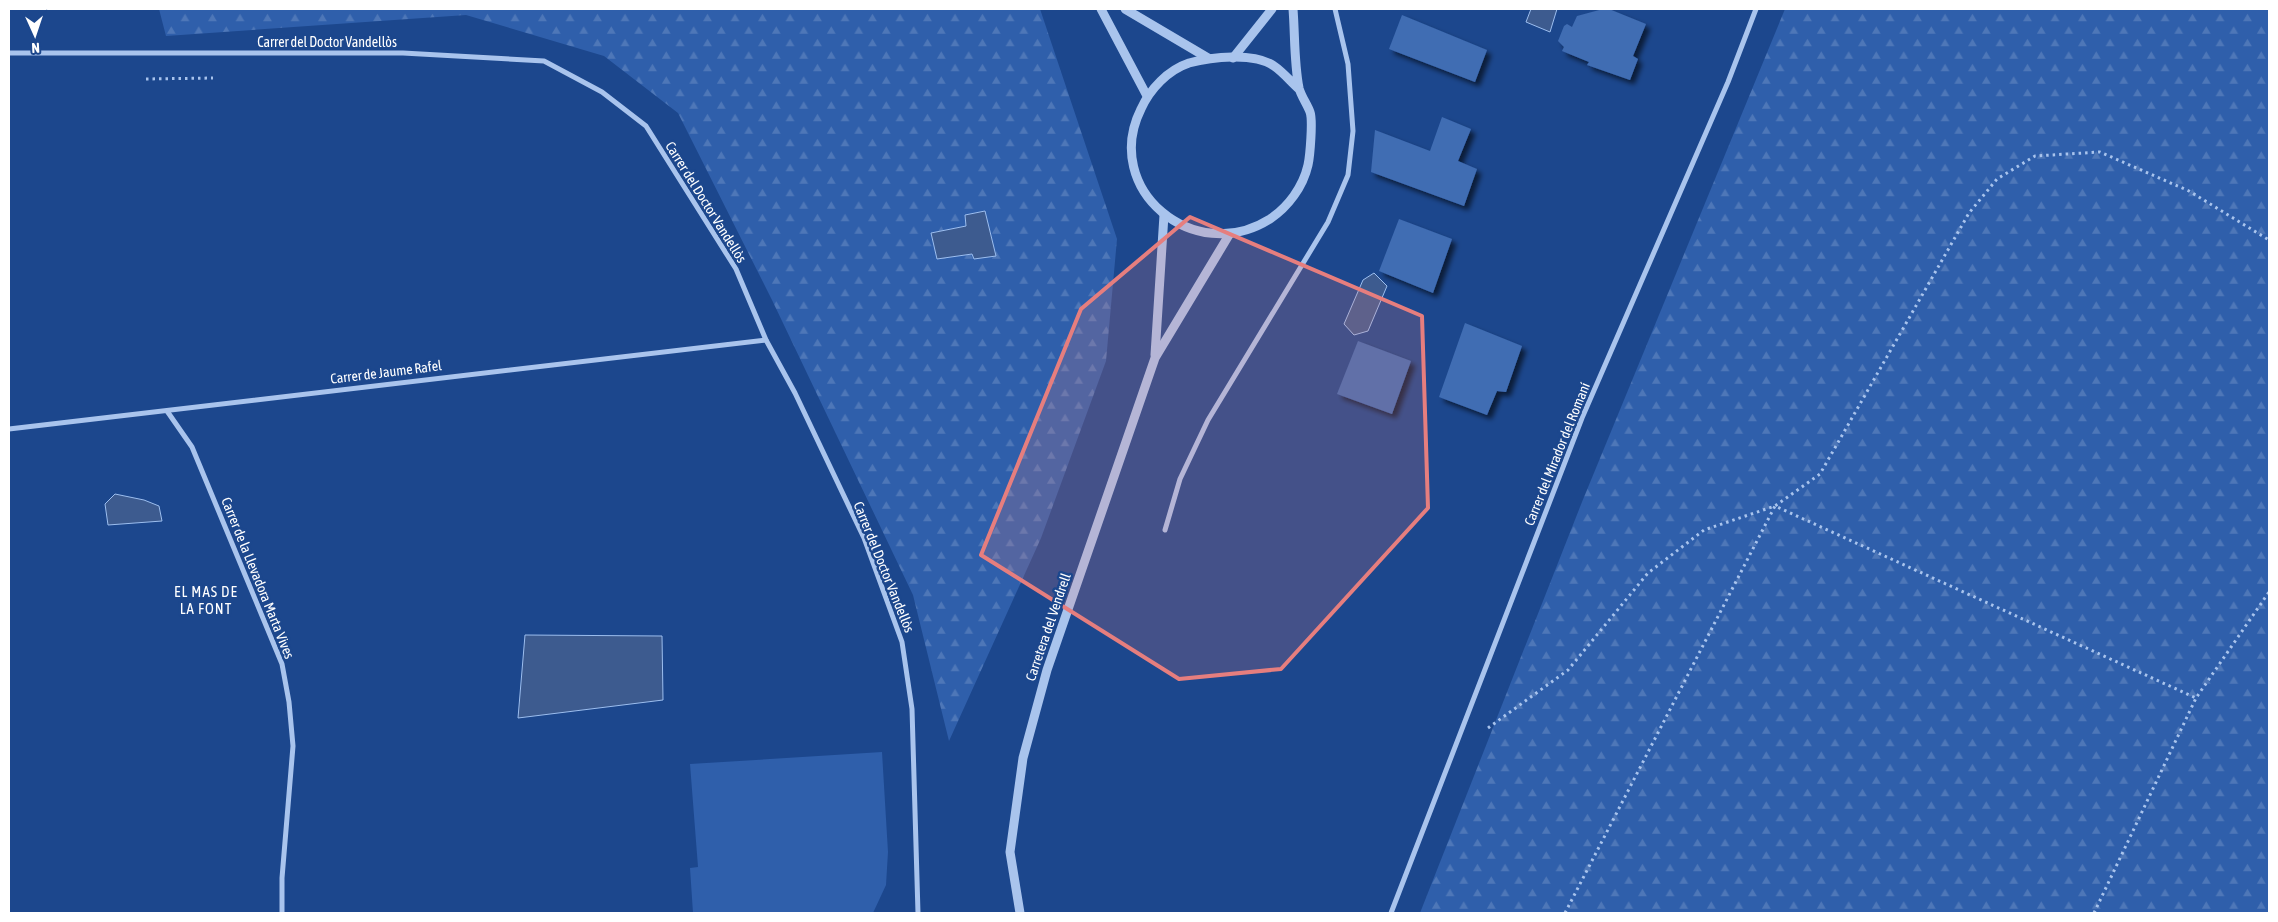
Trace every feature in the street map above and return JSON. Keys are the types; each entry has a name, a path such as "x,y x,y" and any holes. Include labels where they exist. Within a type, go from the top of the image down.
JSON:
{"street":[{"path":"1101,9 1147,96"},
{"path":"1124,9 1208,58"},
{"path":"1233,58 1272,9"},
{"path":"1293,9 1299,89 1311,114 1308,165 1298,191 1280,212 1256,228 1229,235 1206,234 1184,228 1164,215 1146,195 1135,171 1131,146 1136,119 1147,96 1164,78 1185,65 1208,58 1250,59 1273,65 1299,89"},
{"path":"1165,530 1180,479 1208,420 1328,222 1348,175 1353,131 1348,64 1336,9"},
{"name":"Carrer del Mirador del Romaní","path":"1391,913 1582,418 1728,82 1756,9"},
{"name":"Carrer del Doctor Vandellòs","path":"9,53 403,53 544,61 602,92 646,126 736,269 766,340 795,393 864,538 902,642 912,708 918,913"},
{"name":"Carretera del Vendrell","path":"1155,358 1164,215"},
{"name":"Carretera del Vendrell","path":"1020,913 1010,852 1023,758 1047,670 1155,358 1229,235"},
{"name":"Carrer de Jaume Rafel","path":"9,429 167,411 258,398 766,340"},
{"name":"Carrer de la Llevadora Marta Vives","path":"167,411 192,447 282,664 289,702 293,746 282,878 282,913"}],"path":[{"path":"1453,753 1568,670 1648,574 1704,530 1775,506 1820,474 1970,213 1997,178 2035,156 2100,152 2189,190 2269,240"},
{"path":"1775,506 2196,698"},
{"path":"1565,913 1775,506"},
{"path":"2094,913 2196,698 2269,592"}],"highlighted area":[{"path":"1190,217 1422,316 1428,508 1281,669 1179,679 981,555 1081,309"}],"green space":[{"path":"159,9 1040,9 1117,239 1106,361 1041,538 949,741 913,595 772,300 678,113 604,56 466,15 166,36"},
{"path":"1785,9 2269,9 2269,913 1420,913 1582,502"},
{"path":"882,752 888,852 886,885 873,913 693,913 690,868 698,867 690,764"}],"shaded area":[{"path":"1531,9 1557,9 1550,32 1526,22"},
{"path":"985,211 996,256 974,259 972,254 937,259 931,233 966,226 965,215"},
{"path":"1374,273 1387,286 1368,331 1354,335 1344,324 1363,280"},
{"path":"115,494 144,500 159,506 162,521 108,525 105,504"},
{"path":"525,635 662,636 663,700 518,718"}],"building":[{"path":"1609,9 1646,24 1633,56 1638,59 1630,80 1587,65 1589,62 1562,51 1564,47 1558,41 1564,26 1567,24 1572,27 1577,16"},
{"path":"1402,15 1487,50 1475,82 1389,49"},
{"path":"1442,117 1471,129 1458,161 1477,169 1464,206 1371,172 1375,130 1430,151"},
{"path":"1399,219 1452,239 1433,293 1379,271"},
{"path":"1465,323 1522,346 1506,392 1497,391 1487,415 1439,397"},
{"path":"1358,341 1411,361 1392,414 1337,394"}],"district":[{"name":"EL MAS DE LA FONT","path":"206,600"}]}
